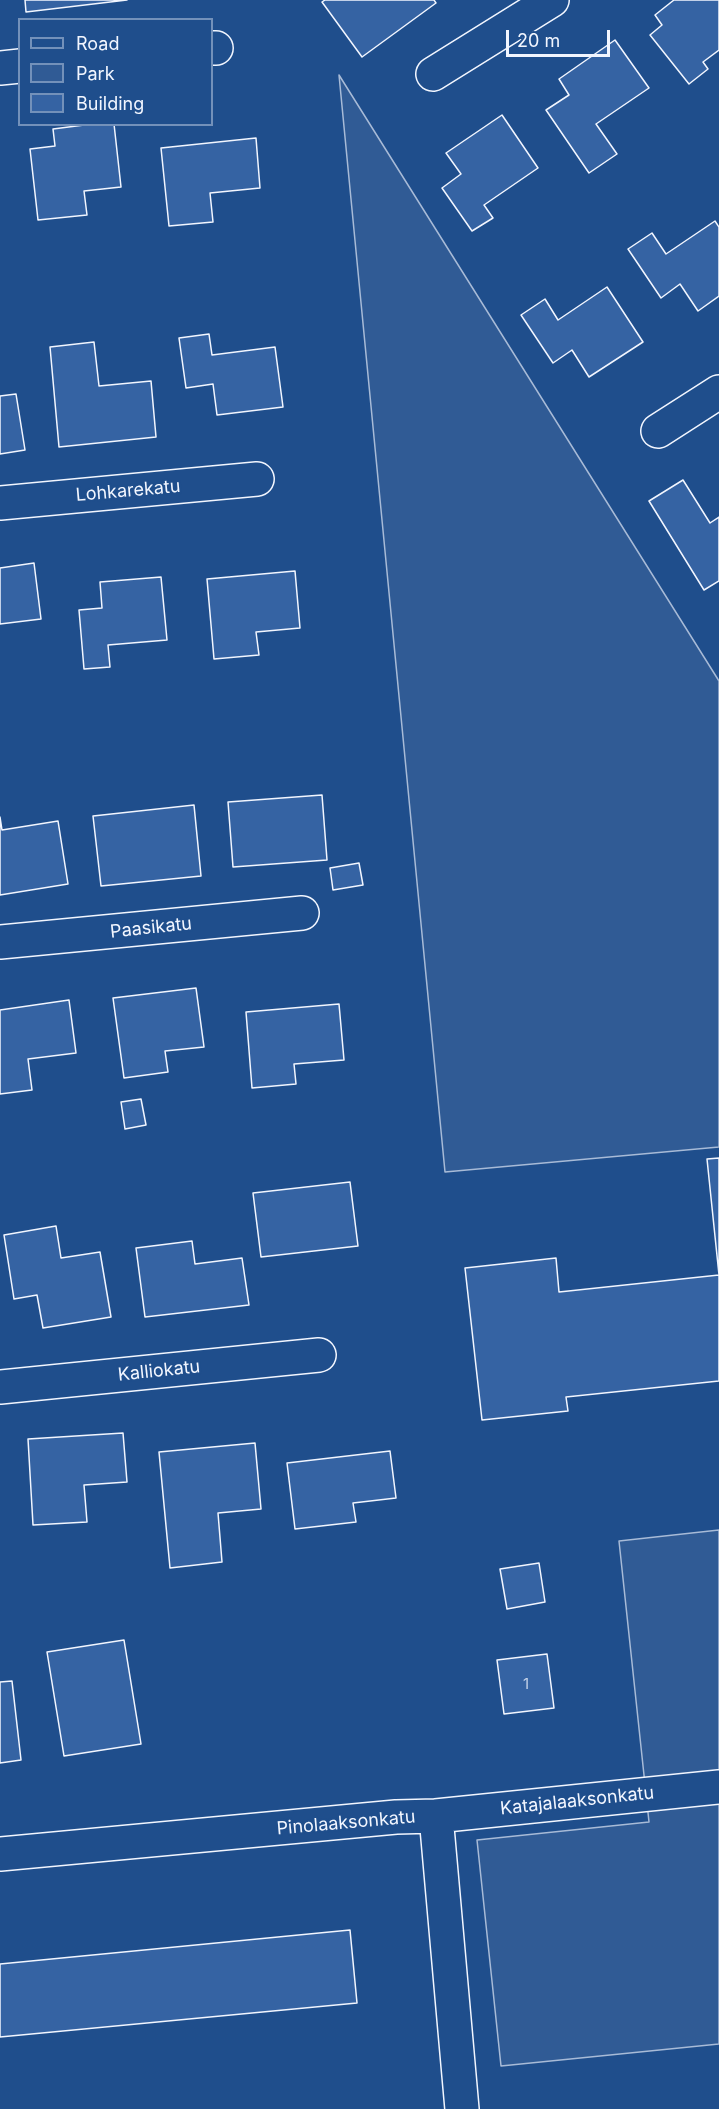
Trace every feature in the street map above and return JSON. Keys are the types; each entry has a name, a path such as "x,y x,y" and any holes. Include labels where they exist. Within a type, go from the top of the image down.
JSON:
{"street":[{"path":"433,74 552,0"},
{"path":"0,68 18,66"},
{"path":"658,431 719,392"},
{"name":"Lohkarekatu","path":"0,503 257,479"},
{"name":"Paasikatu","path":"0,942 302,913"},
{"name":"Kalliokatu","path":"0,1387 319,1355"},
{"name":"Katajalaaksonkatu","path":"436,1816 719,1787"},
{"name":"Pinolaaksonkatu","path":"0,1854 436,1816 462,2109"}],"green space":[{"path":"339,75 719,681 719,1147 445,1172"},
{"path":"719,1530 719,2044 501,2066 477,1840 649,1822 619,1541"}],"building":[{"path":"25,0 127,0 26,12"},
{"path":"325,0 434,0 436,3 362,57 322,2"},
{"path":"674,0 719,0 719,50 703,62 708,69 689,84 650,35 662,25 655,15"},
{"path":"615,40 649,88 596,124 617,154 589,173 546,110 569,95 559,79"},
{"path":"502,115 538,168 484,205 493,218 472,231 442,188 461,174 446,153"},
{"path":"76,126 114,126 121,187 84,191 87,215 38,220 30,149 55,146 53,129"},
{"path":"256,138 260,188 210,193 213,222 169,226 161,148"},
{"path":"715,221 719,227 719,296 698,311 680,284 661,298 628,249 652,233 666,254"},
{"path":"607,287 643,342 589,377 572,350 553,363 521,315 545,299 558,320"},
{"path":"209,334 212,355 275,347 283,407 217,415 213,384 186,388 179,338"},
{"path":"94,342 99,386 151,381 156,437 59,447 50,347"},
{"path":"16,394 25,450 0,454 0,396"},
{"path":"683,480 710,523 719,517 719,581 704,590 649,501"},
{"path":"34,563 41,619 0,624 0,568"},
{"path":"295,571 300,628 256,632 259,655 214,659 207,579"},
{"path":"161,577 167,640 108,645 110,667 84,669 79,610 102,608 100,582"},
{"path":"322,795 327,860 233,867 228,802"},
{"path":"194,805 201,876 101,886 93,816"},
{"path":"0,817 2,830 58,821 68,884 0,895"},
{"path":"359,863 363,885 333,890 330,868"},
{"path":"196,988 204,1047 165,1051 168,1072 124,1078 113,998"},
{"path":"69,1000 76,1053 28,1059 32,1090 0,1094 0,1010"},
{"path":"339,1004 344,1060 294,1064 296,1084 252,1088 246,1012"},
{"path":"141,1099 146,1125 125,1129 121,1102"},
{"path":"719,1158 719,1275 707,1159"},
{"path":"350,1182 358,1246 261,1257 253,1193"},
{"path":"56,1226 61,1258 100,1252 111,1317 43,1328 37,1295 14,1299 4,1235"},
{"path":"192,1241 195,1264 242,1258 249,1305 145,1317 136,1248"},
{"path":"556,1258 559,1292 719,1275 719,1381 566,1397 568,1411 482,1420 465,1268"},
{"path":"123,1433 127,1482 84,1485 87,1522 33,1525 28,1439"},
{"path":"255,1443 261,1509 218,1513 222,1562 170,1568 159,1452"},
{"path":"390,1451 396,1498 353,1503 356,1522 295,1529 287,1463"},
{"path":"539,1563 545,1602 507,1609 500,1569"},
{"path":"124,1640 141,1744 64,1756 47,1652"},
{"path":"547,1654 554,1708 504,1714 497,1660"},
{"path":"12,1681 21,1760 0,1763 0,1682"},
{"path":"350,1930 357,2003 0,2037 0,1964"}]}
